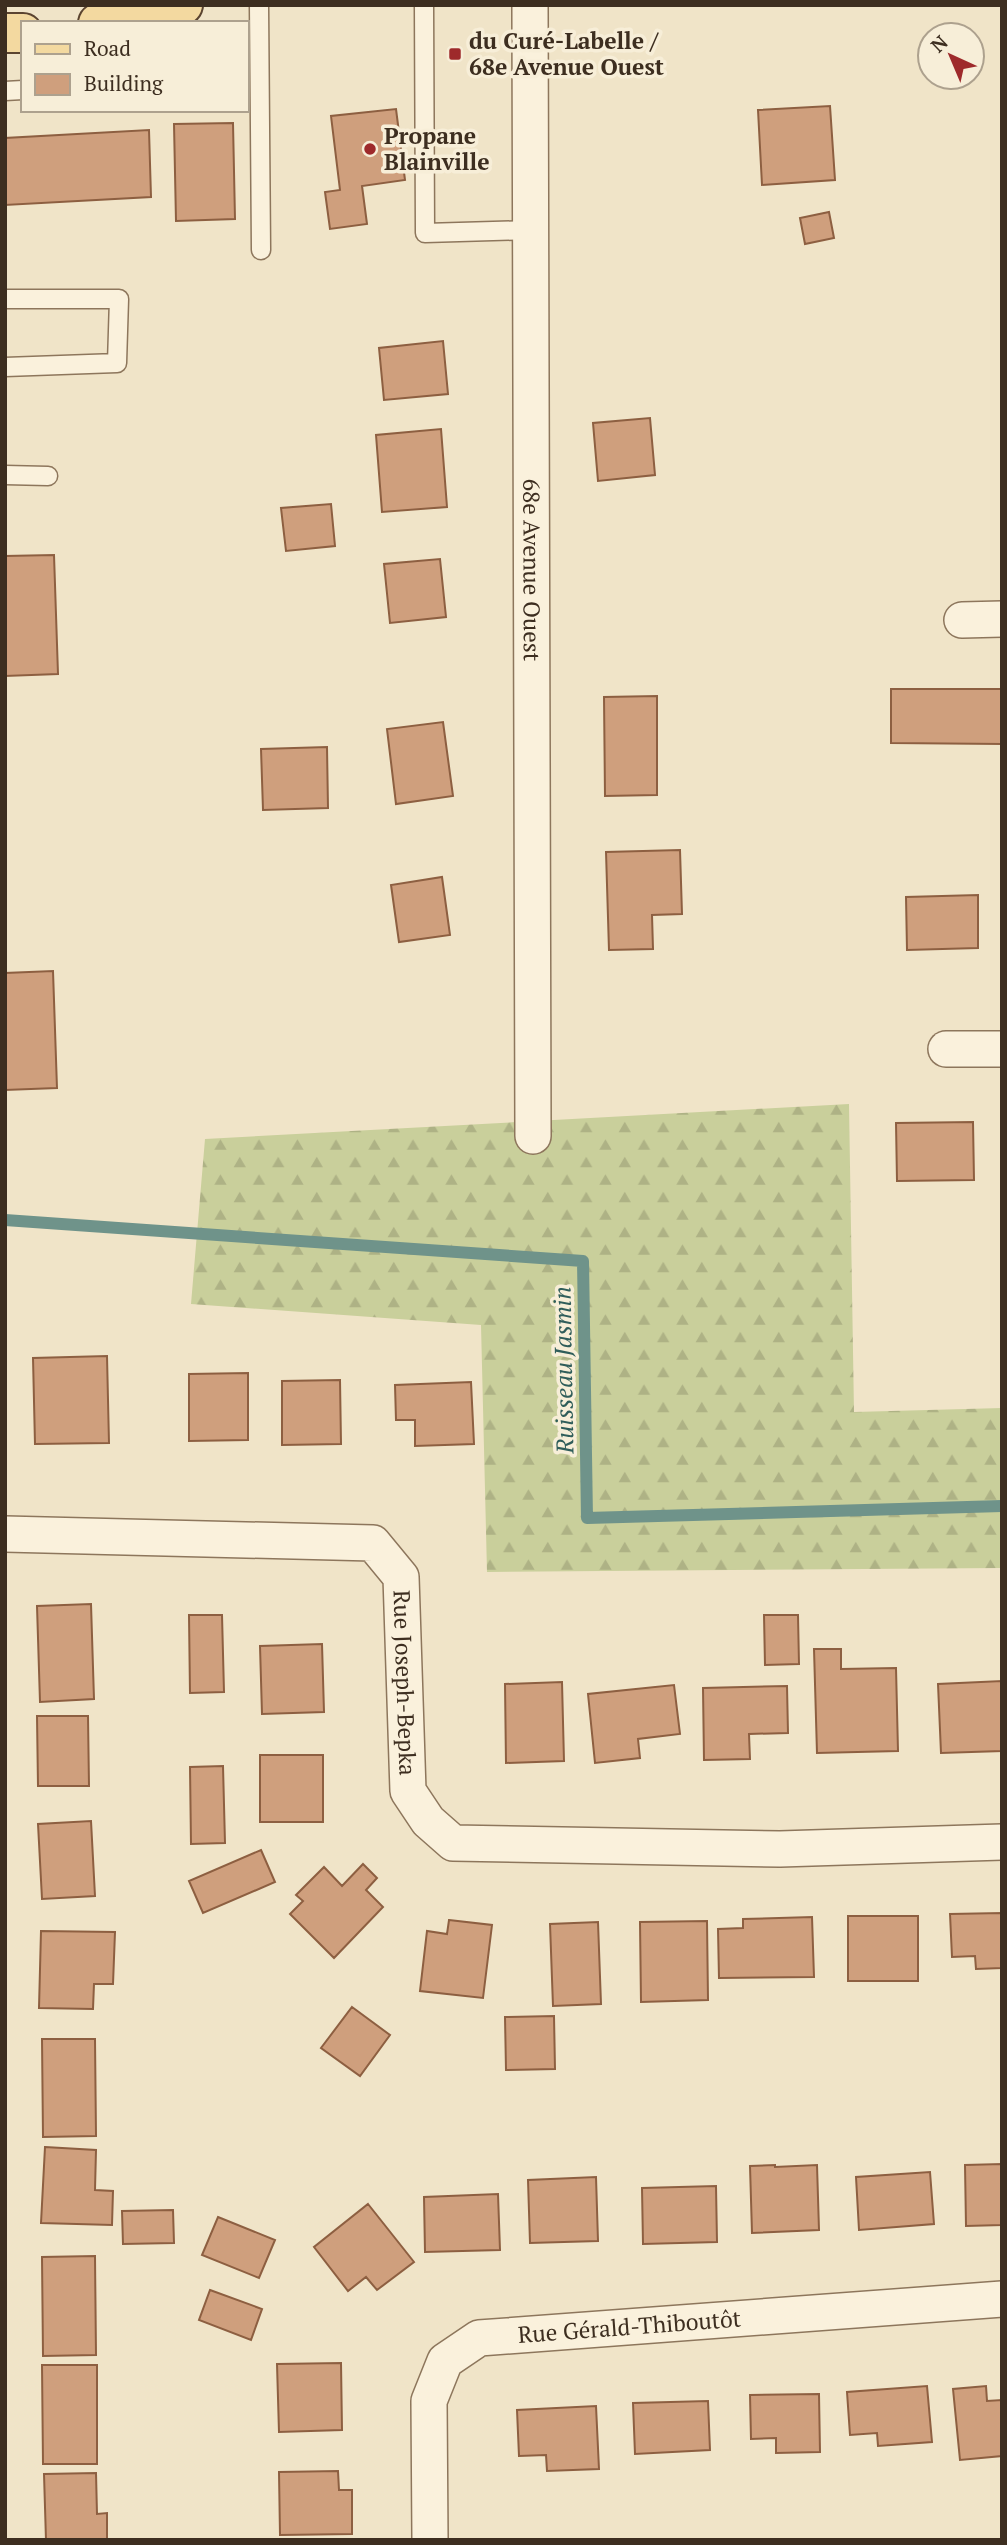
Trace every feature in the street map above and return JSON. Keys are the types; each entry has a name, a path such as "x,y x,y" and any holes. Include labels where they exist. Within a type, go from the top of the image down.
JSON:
{"main road":[{"path":"109,16 183,5"}],"street":[{"name":"68e Avenue Ouest","path":"530,5 533,1136"},
{"path":"962,620 1002,619"},
{"path":"946,1049 1002,1049"},
{"name":"Rue Joseph-Bepka","path":"5,1534 373,1543 401,1577 408,1791 428,1821 453,1843 780,1849 1002,1842"},
{"name":"Rue Gérald-Thiboutôt","path":"430,2540 429,2400 444,2361 479,2338 1002,2299"}],"lane":[{"path":"259,5 261,250"},
{"path":"424,5 425,233 531,230"},
{"path":"5,299 119,299 117,363 5,367"},
{"path":"5,475 48,476"}],"green space":[{"path":"849,1104 854,1412 1002,1408 1002,1568 487,1572 481,1325 191,1304 205,1139"}],"building":[{"path":"830,106 835,180 762,185 758,110"},
{"path":"396,109 405,180 362,186 367,224 330,229 325,192 340,190 331,116"},
{"path":"233,123 235,219 176,221 174,124"},
{"path":"149,130 151,197 5,205 5,138"},
{"path":"829,212 834,238 805,244 800,218"},
{"path":"443,341 448,394 384,400 379,348"},
{"path":"650,418 655,475 598,481 593,423"},
{"path":"441,429 447,507 382,512 376,435"},
{"path":"331,504 335,546 286,551 281,508"},
{"path":"54,555 58,674 5,676 5,556"},
{"path":"440,559 446,617 390,623 384,564"},
{"path":"891,689 1002,689 1002,744 891,743"},
{"path":"657,696 657,795 605,796 604,697"},
{"path":"443,722 453,796 396,804 387,729"},
{"path":"327,747 328,808 263,810 261,749"},
{"path":"680,850 682,914 652,915 653,949 609,950 606,852"},
{"path":"442,877 450,935 399,942 391,885"},
{"path":"978,895 978,948 907,950 906,897"},
{"path":"53,971 57,1088 5,1090 5,973"},
{"path":"973,1122 974,1180 897,1181 896,1123"},
{"path":"107,1356 109,1443 35,1444 33,1358"},
{"path":"248,1373 248,1440 189,1441 189,1374"},
{"path":"340,1380 341,1444 282,1445 282,1381"},
{"path":"471,1382 474,1444 415,1446 415,1420 396,1420 395,1385"},
{"path":"91,1604 94,1699 40,1702 37,1606"},
{"path":"189,1615 222,1615 224,1692 190,1693"},
{"path":"764,1615 798,1615 799,1664 765,1665"},
{"path":"322,1644 324,1712 262,1714 260,1646"},
{"path":"814,1649 841,1649 841,1669 896,1668 898,1751 817,1753"},
{"path":"1002,1681 1002,1751 941,1753 938,1684"},
{"path":"562,1682 564,1761 506,1763 505,1684"},
{"path":"674,1685 680,1734 638,1739 640,1758 595,1763 588,1694"},
{"path":"787,1686 788,1733 749,1734 750,1759 704,1760 703,1688"},
{"path":"37,1716 88,1716 89,1786 38,1786"},
{"path":"260,1755 323,1755 323,1822 260,1822"},
{"path":"223,1766 225,1843 191,1844 190,1767"},
{"path":"91,1821 95,1896 42,1899 38,1824"},
{"path":"261,1850 275,1882 203,1913 189,1881"},
{"path":"363,1864 377,1878 366,1890 383,1907 334,1958 290,1914 303,1901 296,1895 324,1867 342,1886"},
{"path":"1002,1913 1002,1968 976,1969 975,1956 952,1957 950,1914"},
{"path":"848,1916 918,1916 918,1981 848,1981"},
{"path":"812,1917 814,1977 719,1978 718,1929 743,1928 743,1919"},
{"path":"449,1920 492,1925 483,1998 420,1991 427,1931 447,1934"},
{"path":"707,1921 708,2000 641,2002 640,1922"},
{"path":"598,1922 601,2004 553,2006 550,1924"},
{"path":"41,1931 115,1932 113,1984 94,1984 93,2009 39,2008"},
{"path":"352,2007 390,2035 360,2076 321,2048"},
{"path":"554,2016 555,2069 506,2070 505,2017"},
{"path":"42,2039 95,2039 96,2136 43,2137"},
{"path":"45,2147 96,2150 95,2190 113,2191 112,2225 41,2223"},
{"path":"1002,2164 1002,2225 966,2226 965,2165"},
{"path":"817,2165 819,2230 752,2233 750,2166"},
{"path":"930,2172 934,2224 859,2230 856,2177"},
{"path":"596,2177 598,2241 530,2243 528,2180"},
{"path":"716,2186 717,2242 643,2244 642,2188"},
{"path":"498,2194 500,2250 425,2252 424,2197"},
{"path":"368,2204 414,2262 377,2290 366,2277 348,2291 314,2247"},
{"path":"173,2210 174,2243 123,2244 122,2211"},
{"path":"218,2217 275,2240 259,2278 202,2255"},
{"path":"95,2256 96,2355 43,2356 42,2257"},
{"path":"210,2290 262,2309 251,2340 199,2320"},
{"path":"341,2363 342,2430 279,2432 277,2364"},
{"path":"42,2365 97,2365 97,2464 43,2464"},
{"path":"927,2386 932,2442 878,2446 877,2433 850,2435 847,2392"},
{"path":"986,2386 987,2401 1002,2400 1002,2456 960,2460 953,2389"},
{"path":"819,2394 820,2452 776,2453 776,2438 751,2439 750,2395"},
{"path":"708,2401 710,2450 635,2454 633,2403"},
{"path":"596,2406 599,2469 547,2471 546,2455 519,2456 517,2410"},
{"path":"338,2471 339,2490 352,2490 352,2534 280,2535 279,2472"},
{"path":"96,2473 97,2514 107,2513 107,2540 46,2540 44,2474"}],"waterway":[{"name":"Ruisseau Jasmin","path":"5,1220 583,1261 587,1518 1002,1506"}],"place":[{"name":"du Curé-Labelle / 68e Avenue Ouest","path":"455,54"},
{"name":"Propane Blainville","path":"370,149"}]}
